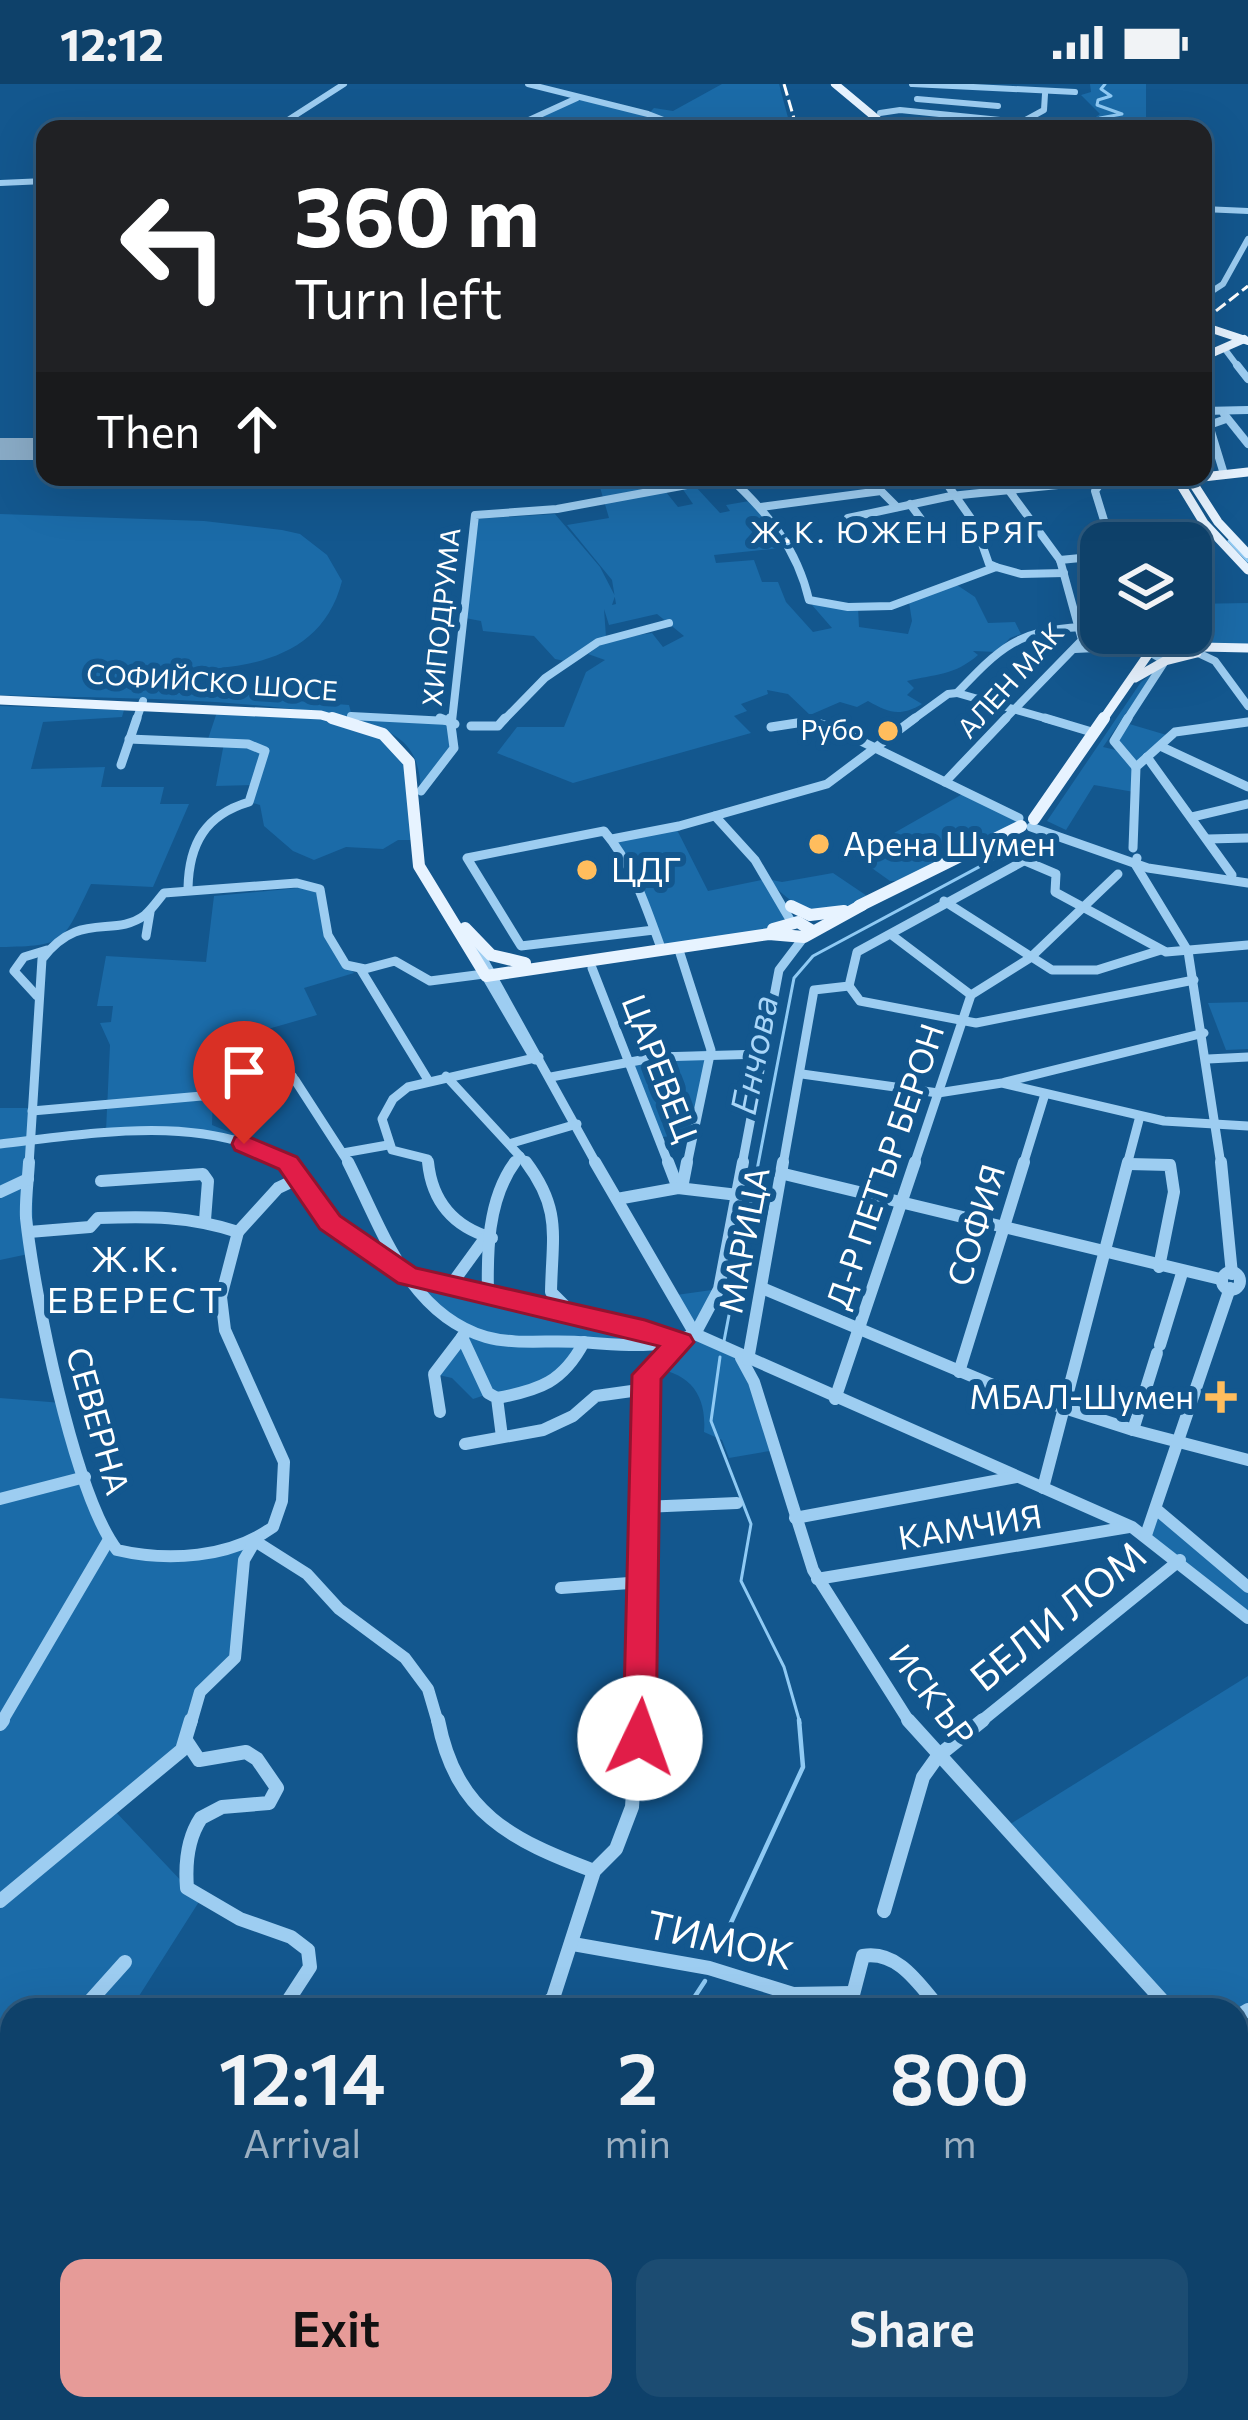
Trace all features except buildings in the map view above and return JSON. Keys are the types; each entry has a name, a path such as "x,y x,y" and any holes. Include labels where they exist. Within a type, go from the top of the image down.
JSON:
{"main road":[{"path":"832,84 875,120"},
{"path":"1212,329 1247,338"},
{"path":"1224,332 1226,347"},
{"path":"1212,353 1247,338"},
{"path":"1212,476 1248,472"},
{"path":"1181,486 1204,524 1248,570"},
{"path":"1195,486 1218,522 1248,554"},
{"path":"1131,681 1165,661 1248,648 1212,647"},
{"path":"662,948 798,929 862,905 1028,822 1149,654"},
{"name":"СОФИЙСКО ШОСЕ","path":"0,698 351,716 390,731 410,749 425,786 425,862 470,936"},
{"name":"СОФИЙСКО ШОСЕ","path":"142,704 322,715 368,726 396,744 412,772 418,866 487,973"},
{"path":"487,973 588,963 798,929 862,905"},
{"path":"791,906 810,915 844,911"},
{"path":"470,936 498,959 588,963"},
{"path":"487,973 548,962"}],"street":[{"path":"288,120 344,84"},
{"path":"528,84 657,120"},
{"path":"912,84 1075,92"},
{"path":"900,110 933,85"},
{"path":"996,87 999,120"},
{"path":"1025,120 1045,108 1045,94"},
{"path":"529,120 579,97"},
{"path":"917,99 998,106"},
{"path":"880,113 900,110 967,120"},
{"path":"0,183 36,181"},
{"path":"1212,209 1248,211"},
{"path":"1212,291 1222,284 1234,255 1248,239"},
{"path":"1226,347 1248,379"},
{"path":"1212,423 1248,410"},
{"path":"1212,413 1225,415 1247,441"},
{"path":"1212,435 1224,475"},
{"path":"567,525 557,509 593,499 690,486"},
{"path":"739,486 798,555 809,601 848,607 903,604 995,567"},
{"path":"949,486 980,534 989,564 1022,574 1064,573"},
{"name":"АЛЕН МАК","path":"1007,486 1060,560 1080,621"},
{"path":"848,518 956,496 1053,486"},
{"path":"1090,486 1105,522"},
{"path":"1095,491 1098,486"},
{"path":"761,507 881,491 897,507"},
{"path":"910,504 925,523"},
{"name":"ХИПОДРУМА","path":"458,747 460,737 452,718 475,515 557,509"},
{"path":"1060,560 1080,558"},
{"path":"351,716 452,718 471,726 498,726 545,678 598,641 669,623"},
{"path":"957,693 1010,638 1039,628 1080,627"},
{"name":"АЛЕН МАК","path":"945,782 1080,643"},
{"path":"1075,649 1080,649"},
{"path":"1146,1535 1234,1281 1208,1059 1188,951 1135,856 1136,767 1115,744 1165,661 1160,654"},
{"path":"1219,656 1248,706"},
{"path":"654,930 521,946 467,858 597,831 612,838 827,784 879,750 948,694 1095,733"},
{"path":"121,765 142,704"},
{"path":"772,727 815,722 1028,822 1135,856 1241,879"},
{"path":"1136,767 1170,736 1248,722"},
{"path":"425,786 471,726"},
{"path":"130,739 248,744 265,751 249,802 222,810 195,839 187,858 188,888"},
{"path":"1160,746 1248,787"},
{"path":"1147,757 1241,879 1248,899"},
{"path":"705,802 791,906 798,929"},
{"path":"1192,817 1248,804"},
{"path":"612,838 662,948"},
{"path":"1208,839 1248,838"},
{"name":"МАРИЦА","path":"745,1359 784,1174 814,990 849,986 856,952 893,936 944,902 1024,860 1044,842"},
{"path":"1135,856 1164,872 1241,879"},
{"path":"1024,860 1056,874 1055,892 1161,950"},
{"path":"1152,890 1154,878 1164,872"},
{"name":"Д-Р ПЕТЪР БЕРОН","path":"835,1399 971,995 1030,958 1118,874"},
{"path":"767,879 798,929"},
{"path":"37,996 14,971 24,957 47,950 66,934 133,922 150,912 164,893 315,884 338,956 361,970 428,1080"},
{"path":"944,902 1052,970 1082,972 1161,950 1248,945"},
{"path":"146,936 150,912"},
{"name":"МАРИЦА","path":"695,1334 719,1289 779,970 798,929"},
{"path":"470,936 695,1334 1132,1527 1180,1560 1248,1618"},
{"path":"893,936 971,995"},
{"path":"677,947 711,1050 680,1188"},
{"path":"37,996 47,950"},
{"path":"361,970 395,961 430,981 487,973"},
{"name":"ЦАРЕВЕЦ","path":"588,963 680,1188"},
{"path":"849,986 860,1001 964,1022 988,1022 1194,980"},
{"name":"СЕВЕРНА","path":"37,996 28,1232 62,1403 108,1540 117,1550 150,1558 255,1540"},
{"path":"253,1033 295,1080 344,1154 407,1276 438,1313 465,1333 648,1348 680,1342"},
{"path":"802,1074 938,1093 1002,1083 1204,1033"},
{"path":"549,1074 711,1050 764,1054"},
{"path":"490,1234 464,1231 438,1204 428,1159 401,1155 388,1145 382,1129 385,1108 400,1091 428,1080 536,1057"},
{"path":"1208,1059 1248,1057"},
{"path":"446,1076 479,1117 512,1143 555,1213 551,1292 558,1304 576,1315"},
{"path":"32,1111 213,1095 272,1077 295,1080"},
{"path":"1002,1083 1140,1116 1248,1126"},
{"name":"СОФИЯ","path":"959,1372 1045,1094"},
{"path":"1043,1488 1140,1116"},
{"path":"512,1143 577,1124"},
{"path":"0,1144 166,1127 266,1150 288,1163 330,1222 407,1276 680,1342"},
{"path":"344,1154 388,1145"},
{"path":"488,1298 490,1234 504,1177 520,1156"},
{"path":"1130,1164 1170,1165 1174,1192 1159,1268"},
{"path":"101,1181 203,1174 208,1181 205,1220"},
{"path":"784,1174 1159,1268 1234,1281"},
{"path":"290,1998 310,1967 308,1950 291,1937 225,1911 187,1888 185,1880 190,1844 202,1816 212,1810 269,1803 278,1788 246,1752 199,1760 188,1742 193,1705 200,1692 235,1658 244,1560 255,1540 273,1527 282,1502 284,1462 225,1330 221,1297 238,1232 278,1188 297,1178"},
{"path":"0,1192 28,1179"},
{"path":"616,1199 680,1188 738,1195"},
{"path":"28,1232 90,1227 98,1218 159,1215 166,1220 205,1220 238,1232"},
{"path":"448,1289 490,1234"},
{"path":"1133,1430 1182,1273"},
{"path":"761,1288 959,1372 1064,1409 1248,1460"},
{"path":"465,1333 488,1393 497,1398 555,1386 571,1369 584,1342"},
{"path":"440,1412 434,1374 465,1333"},
{"path":"553,1998 594,1871 616,1849 632,1807 640,1738 646,1389 650,1368 695,1334"},
{"name":"ИСКЪР","path":"745,1359 817,1579 891,1700 1160,1998"},
{"path":"465,1444 543,1430 573,1416 596,1396 646,1389"},
{"path":"497,1398 502,1437"},
{"path":"0,1499 85,1477"},
{"path":"795,1518 1017,1477"},
{"path":"643,1507 737,1503"},
{"path":"1156,1509 1248,1587"},
{"name":"КАМЧИЯ","path":"817,1579 1132,1527"},
{"path":"0,1724 108,1540"},
{"path":"255,1540 310,1576 338,1609 401,1654 423,1679 435,1705 447,1760 469,1799 497,1826 552,1856 594,1871"},
{"name":"БЕЛИ ЛОМ","path":"884,1911 923,1778 938,1756 1180,1560"},
{"path":"561,1588 644,1582"},
{"path":"0,1901 188,1742"},
{"name":"ТИМОК","path":"574,1944 704,1965 777,1985 789,1994 853,1993"},
{"path":"852,1998 862,1956 880,1952 891,1957 930,1998"},
{"path":"93,1998 125,1962"}],"shaded area":[{"path":"722,84 779,84 789,120 528,120 579,97 648,114 654,108 673,111"},
{"path":"1090,84 1146,84 1146,120 1091,120 1100,114 1081,95 1091,92"},
{"path":"600,486 661,486 678,507 693,504 682,488 695,486 720,513 730,511 726,505 755,500 791,547 714,555 716,563 754,560 762,582 778,582 786,602 813,632 832,628 812,605 821,601 858,607 859,627 908,634 909,602 957,585 975,597 988,623 1015,622 1021,634 997,652 973,651 978,655 952,671 907,681 914,688 907,695 922,704 907,711 889,711 868,701 857,707 840,702 810,715 788,694 767,690 768,694 741,704 747,711 734,716 751,733 573,783 497,753 517,727 564,727 586,672 605,660 588,654 607,640 652,633 663,647 684,636 657,614 609,625 604,609 606,637 570,662 555,659 534,636 483,631 481,621 465,618 475,519 555,514 600,567 615,595 612,580 567,525 609,518"},
{"path":"0,514 204,521 300,534 327,555 342,581 329,613 308,637 252,663 186,670 121,668 123,680 266,688 276,678 272,699 349,705 352,716 453,723 457,733 454,751 421,791 417,764 402,741 373,726 329,715 212,702 0,695"},
{"path":"1248,603 1248,648 1212,645 1212,604"},
{"path":"1154,672 1103,747 1120,751 1115,744 1126,723 1170,736 1136,767 1134,792 1094,785 1066,830 1047,821 1141,682"},
{"path":"0,706 124,710 122,717 43,722 31,769 105,767 101,787 164,787 160,804 189,804 153,887 91,884 67,930 38,945 0,947"},
{"path":"218,709 350,720 402,749 413,840 398,840 383,849 346,847 314,860 293,851 264,826 260,805 249,802 253,785 216,786 224,743 207,742"},
{"path":"966,792 1019,818 1017,822 901,881 890,881 862,861 880,841"},
{"path":"675,826 708,891 833,873 873,900 818,912 797,904 771,883 787,926 661,948 612,839"},
{"path":"319,886 338,956 354,973 304,988 317,1015 254,1033 285,1076 213,1096 212,1125 246,1139 245,1144 166,1127 106,1131 110,1045 100,1023 111,1022 113,1006 97,1006 106,956 206,962 214,896"},
{"path":"1248,1002 1248,1049 1226,1050 1208,1003"},
{"path":"711,1050 695,1132 657,1138 626,1059"},
{"path":"0,1108 32,1108 33,1253 0,1260"},
{"path":"407,1276 680,1342 694,1334 669,1296 719,1289 695,1334 741,1358 775,1450 729,1458 722,1440 704,1432 702,1406 693,1387 675,1374 649,1368 677,1345 584,1343 560,1379 549,1386 473,1399 452,1378 434,1374 467,1330"},
{"path":"0,1398 62,1403 109,1542 150,1558 255,1541 244,1560 235,1658 200,1692 187,1742 113,1809 202,1897 138,1998 0,1998"},
{"path":"1156,1509 1248,1587 1248,1618 1146,1535"},
{"path":"1248,1676 1248,1998 1160,1998 1004,1828"}],"waterway":[{"path":"1102,120 1122,114 1097,105 1098,100 1111,96 1101,89 1105,84"},
{"path":"1229,541 1248,561"},
{"name":"Енчова","path":"724,1341 794,978 813,956 1031,839"},
{"path":"720,1357 711,1421 751,1524 741,1581 784,1667 800,1723"},
{"path":"717,1953 803,1767 799,1720"},
{"path":"694,1998 705,1981"}],"runway":[{"path":"0,449 36,449"}],"railway":[{"path":"784,84 794,120"},
{"path":"1212,314 1248,286"}],"place":[{"name":"Рубо","path":"888,731"},
{"name":"Арена Шумен","path":"819,844"},
{"name":"ЦДГ","path":"587,870"},
{"name":"МБАЛ-Шумен","path":"1221,1397"}],"district":[{"name":"Ж.К. ЮЖЕН БРЯГ","path":"898,533"},
{"name":"Ж.К. ЕВЕРЕСТ","path":"136,1280"}],"route":[{"path":"244,1144 277,1154 330,1222 407,1276 680,1342 647,1375 640,1738"}]}
